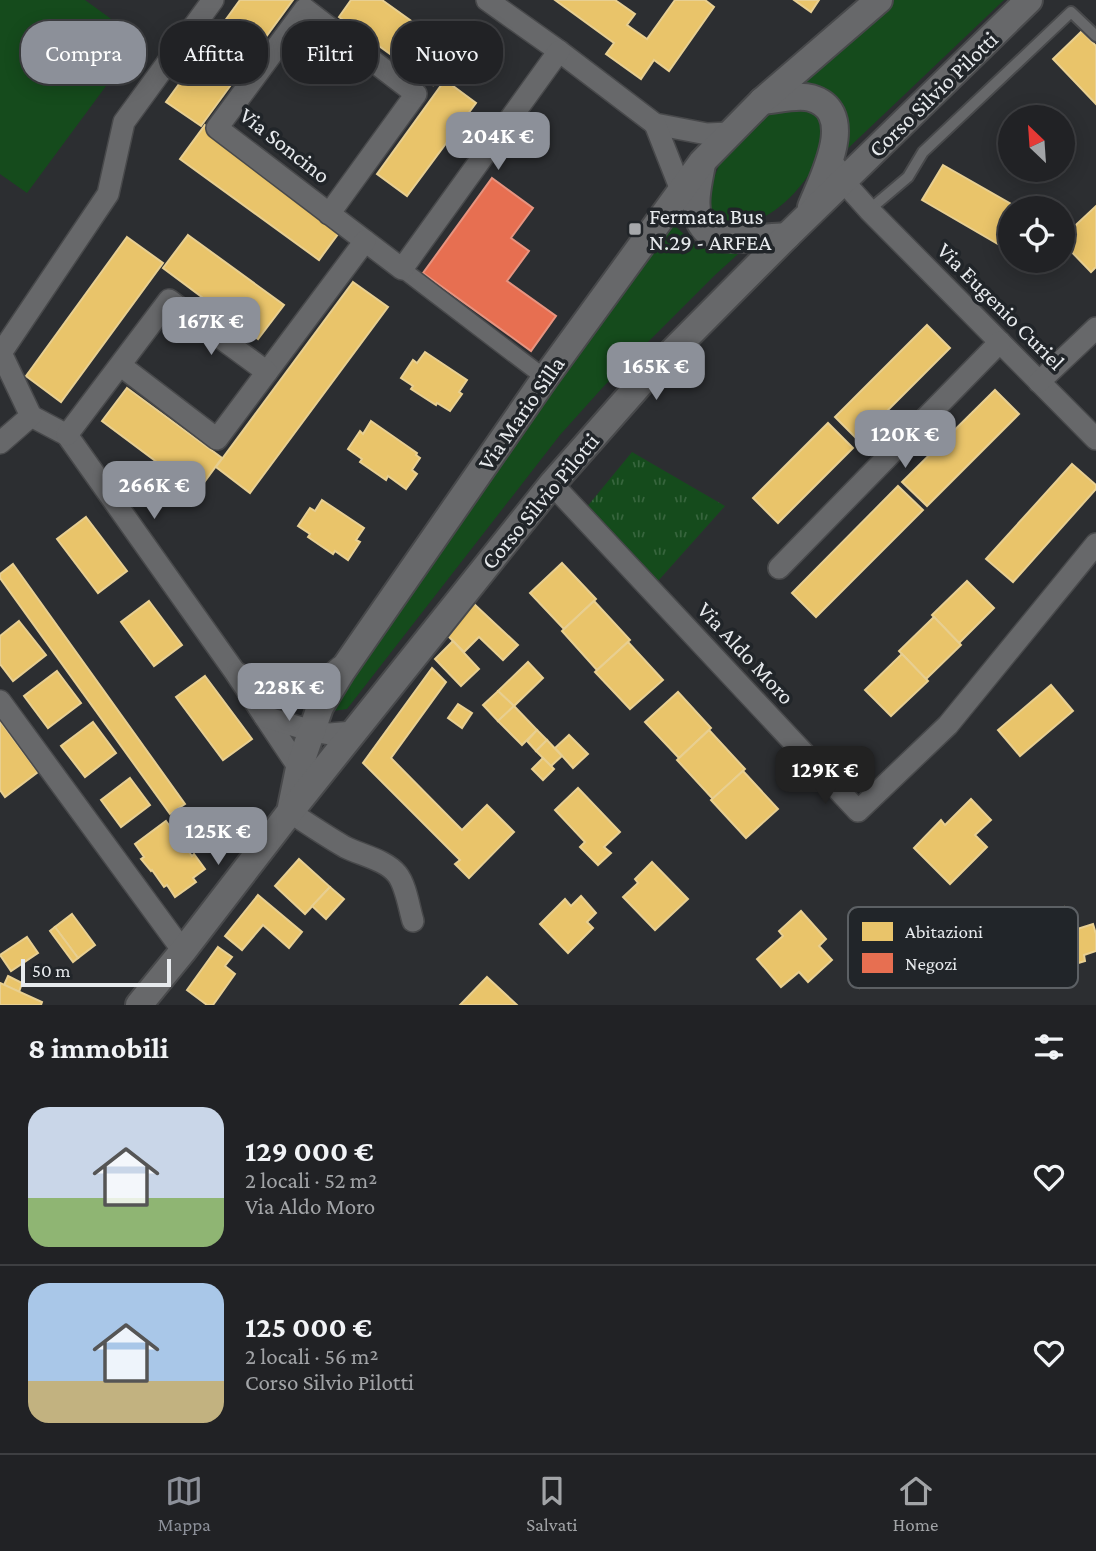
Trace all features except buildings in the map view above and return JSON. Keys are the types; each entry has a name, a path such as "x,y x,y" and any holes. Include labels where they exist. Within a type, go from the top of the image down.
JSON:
{"street":[{"path":"213,0 124,122 108,194 1,353 31,416 67,435 235,672 299,768"},
{"path":"487,0 655,124 707,134 729,133"},
{"name":"Via Mario Silla","path":"290,812 299,768 320,707 350,659 545,378 681,190 702,162 762,101 879,0"},
{"name":"Corso Silvio Pilotti","path":"139,1005 552,484 640,384 807,215 1029,0"},
{"name":"Via Soncino","path":"329,214 416,94 305,9 217,128 329,214 545,378"},
{"path":"402,269 559,51"},
{"path":"762,101 813,98 832,115 836,129 831,154 807,215"},
{"path":"655,124 681,190"},
{"name":"Via Eugenio Curiel","path":"831,154 843,181 869,211 1096,439"},
{"path":"702,162 697,202 698,219 713,236 729,239 787,236"},
{"path":"120,365 218,439 365,241"},
{"path":"67,435 169,300 267,372"},
{"path":"1040,382 1096,328"},
{"path":"779,568 1000,342"},
{"path":"0,443 31,416"},
{"name":"Via Aldo Moro","path":"552,484 858,811 948,725 1096,544"},
{"path":"235,672 271,690 295,692 315,687 350,659"},
{"path":"0,701 183,951"},
{"path":"265,717 312,731 330,734 354,732"},
{"path":"290,812 348,848 396,872 401,879 413,921"},
{"name":"Corso Silvio Pilotti","path":"155,1005 183,951"}],"lane":[{"path":"869,211 908,177 923,152 1071,12 1096,36"}],"green space":[{"path":"0,0 85,0 114,21 21,21 21,84 108,84 27,193 0,174"},
{"path":"894,0 1004,0 842,154 823,90 808,84 793,83"},
{"path":"781,107 814,109 821,121 824,130 822,145 812,170 795,193 760,219 737,226 719,221 713,216 708,202 723,155 737,138 763,115"},
{"path":"675,226 698,247 724,250 747,246 604,386 560,435 347,709 326,712 666,228"},
{"path":"632,452 725,506 658,581 586,508"}],"place":[{"name":"Fermata Bus N.29 - ARFEA","path":"635,229"}]}
